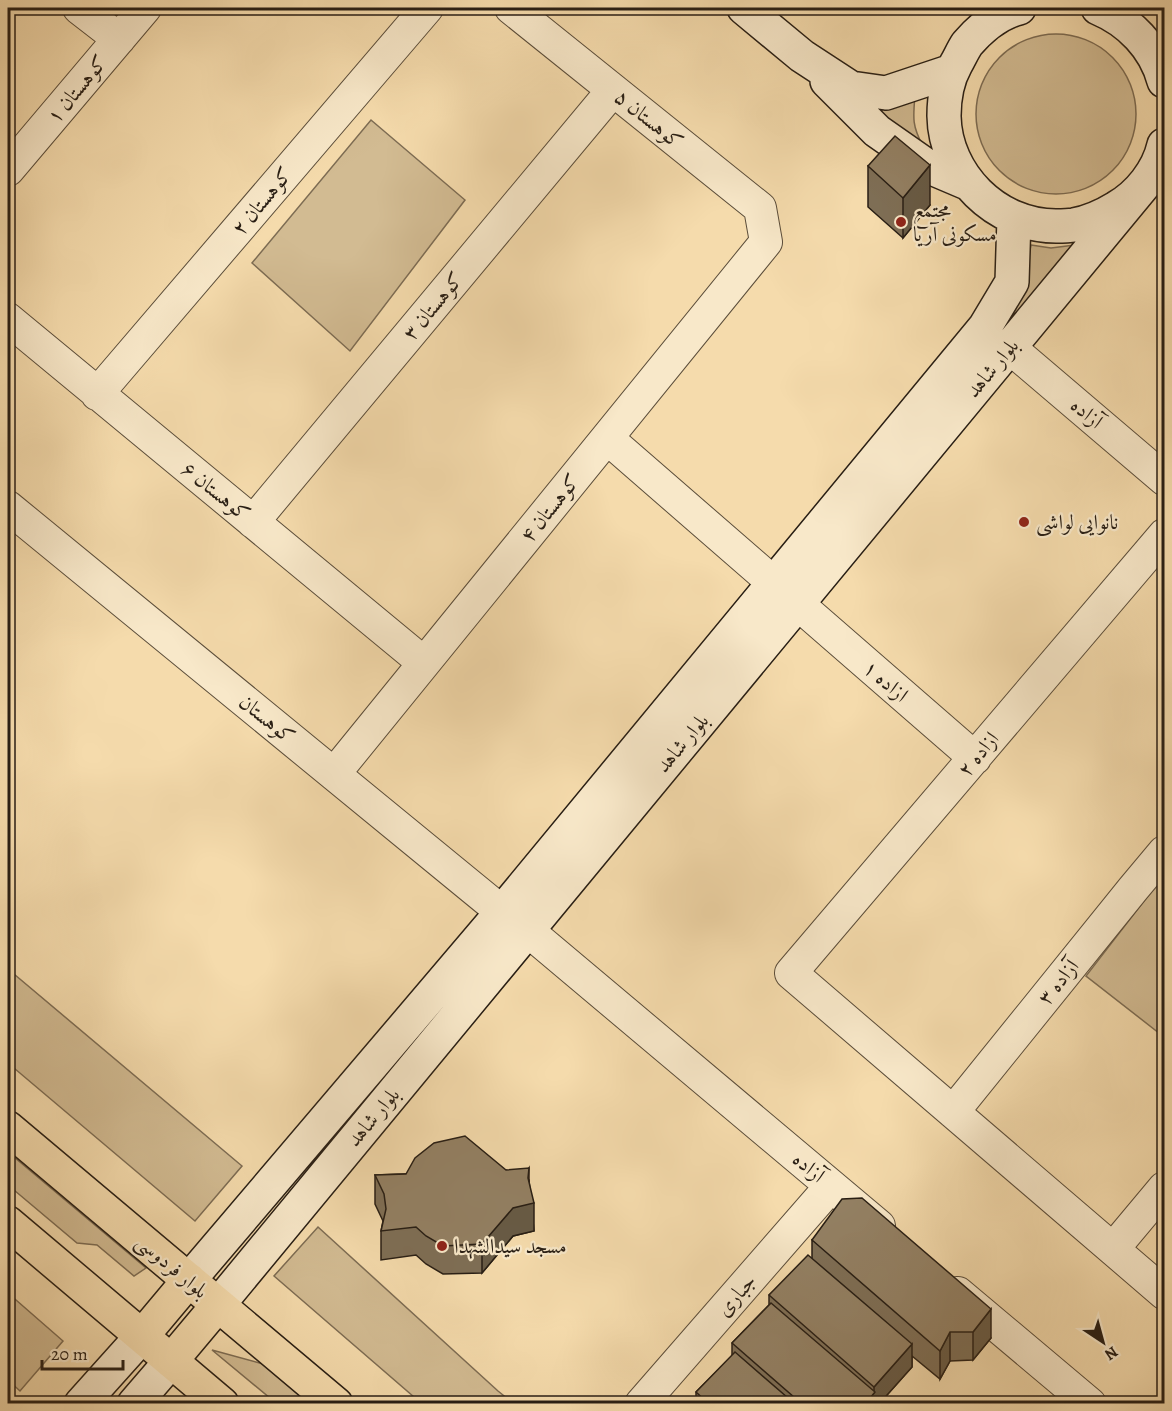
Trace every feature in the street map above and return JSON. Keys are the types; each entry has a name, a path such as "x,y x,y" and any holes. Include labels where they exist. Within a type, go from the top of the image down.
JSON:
{"main road":[{"path":"744,8 802,56 877,131 927,166 967,183"},
{"path":"995,8 959,58 944,100 944,129 952,158 967,183 988,204 1014,218 1043,226 1072,225 1101,217 1126,202 1147,181 1162,156 1164,145"},
{"path":"802,56 851,88 886,93 959,58 987,24 1019,8"},
{"path":"1099,8 1125,23 1146,43 1163,73"},
{"name":"بلوار شاهد","path":"218,1305 515,921 786,593 1009,347 1147,181"},
{"name":"بلوار شاهد","path":"786,593 985,327 1012,282 1014,218"},
{"name":"بلوار شاهد","path":"189,1280 515,921"},
{"name":"بلوار فردوسی","path":"8,1128 336,1404"},
{"path":"8,1223 222,1404"},
{"path":"81,1404 189,1280"},
{"path":"134,1404 218,1305"}],"street":[{"path":"79,8 119,39"},
{"name":"کوهستان ۱","path":"8,170 145,8"},
{"name":"کوهستان ۲","path":"98,394 427,8"},
{"name":"کوهستان ۵","path":"530,13 613,90 760,208 766,242"},
{"name":"کوهستان ۳","path":"253,522 613,90"},
{"name":"کوهستان ۴","path":"334,774 766,242"},
{"name":"کوهستان ۶","path":"8,320 424,663"},
{"name":"آزاده","path":"1009,347 1164,479"},
{"name":"ازاده ۱","path":"607,438 975,758"},
{"name":"کوهستان","path":"8,507 515,921"},
{"name":"ازاده ۲","path":"953,1112 791,973 1164,536"},
{"name":"آزاده ۳","path":"953,1112 1164,852"},
{"name":"آزاده","path":"515,921 902,1246"},
{"path":"953,1112 1164,1293"},
{"name":"جباری","path":"641,1404 831,1186"},
{"path":"1113,1249 1164,1188"},
{"path":"938,1276 1090,1404"}],"shaded area":[{"path":"1056,34 1072,35 1087,40 1101,47 1113,57 1123,69 1130,83 1135,98 1135,130 1130,145 1123,159 1113,171 1101,181 1087,188 1072,193 1056,194 1040,193 1025,188 1011,181 999,171 989,159 982,145 977,130 976,114 977,98 982,83 989,69 999,57 1011,47 1025,40 1040,35"},
{"path":"915,95 914,122 923,146 860,102"},
{"path":"371,120 465,200 350,351 252,263"},
{"path":"1031,245 1051,248 1075,245 992,346 1023,282"},
{"path":"1164,875 1164,1037 1086,976"},
{"path":"8,969 242,1166 195,1221 8,1063"},
{"path":"8,1152 146,1268 134,1276 97,1245 77,1243 8,1185"},
{"path":"318,1227 513,1403 421,1403 274,1276"},
{"path":"8,1293 63,1341 20,1391 8,1380"},
{"path":"212,1350 267,1365 312,1403 276,1403"}],"building":[{"path":"895,136 930,165 903,198 868,166"},
{"path":"465,1136 506,1170 529,1168 528,1178 534,1203 513,1208 482,1244 443,1246 416,1227 381,1231 386,1209 384,1194 375,1175 406,1174 415,1158 434,1143"},
{"path":"862,1198 991,1309 973,1332 950,1332 940,1351 812,1240 842,1199"},
{"path":"808,1255 912,1344 874,1387 769,1295"},
{"path":"771,1303 875,1392 865,1404 802,1404 732,1343"},
{"path":"735,1352 795,1404 709,1404 696,1392"}],"place":[{"name":"مجتمع مسکونی آریا","path":"901,222"},
{"name":"نانوایی لواشی","path":"1024,522"},
{"name":"مسجد سیدالشهدا","path":"442,1246"}]}
